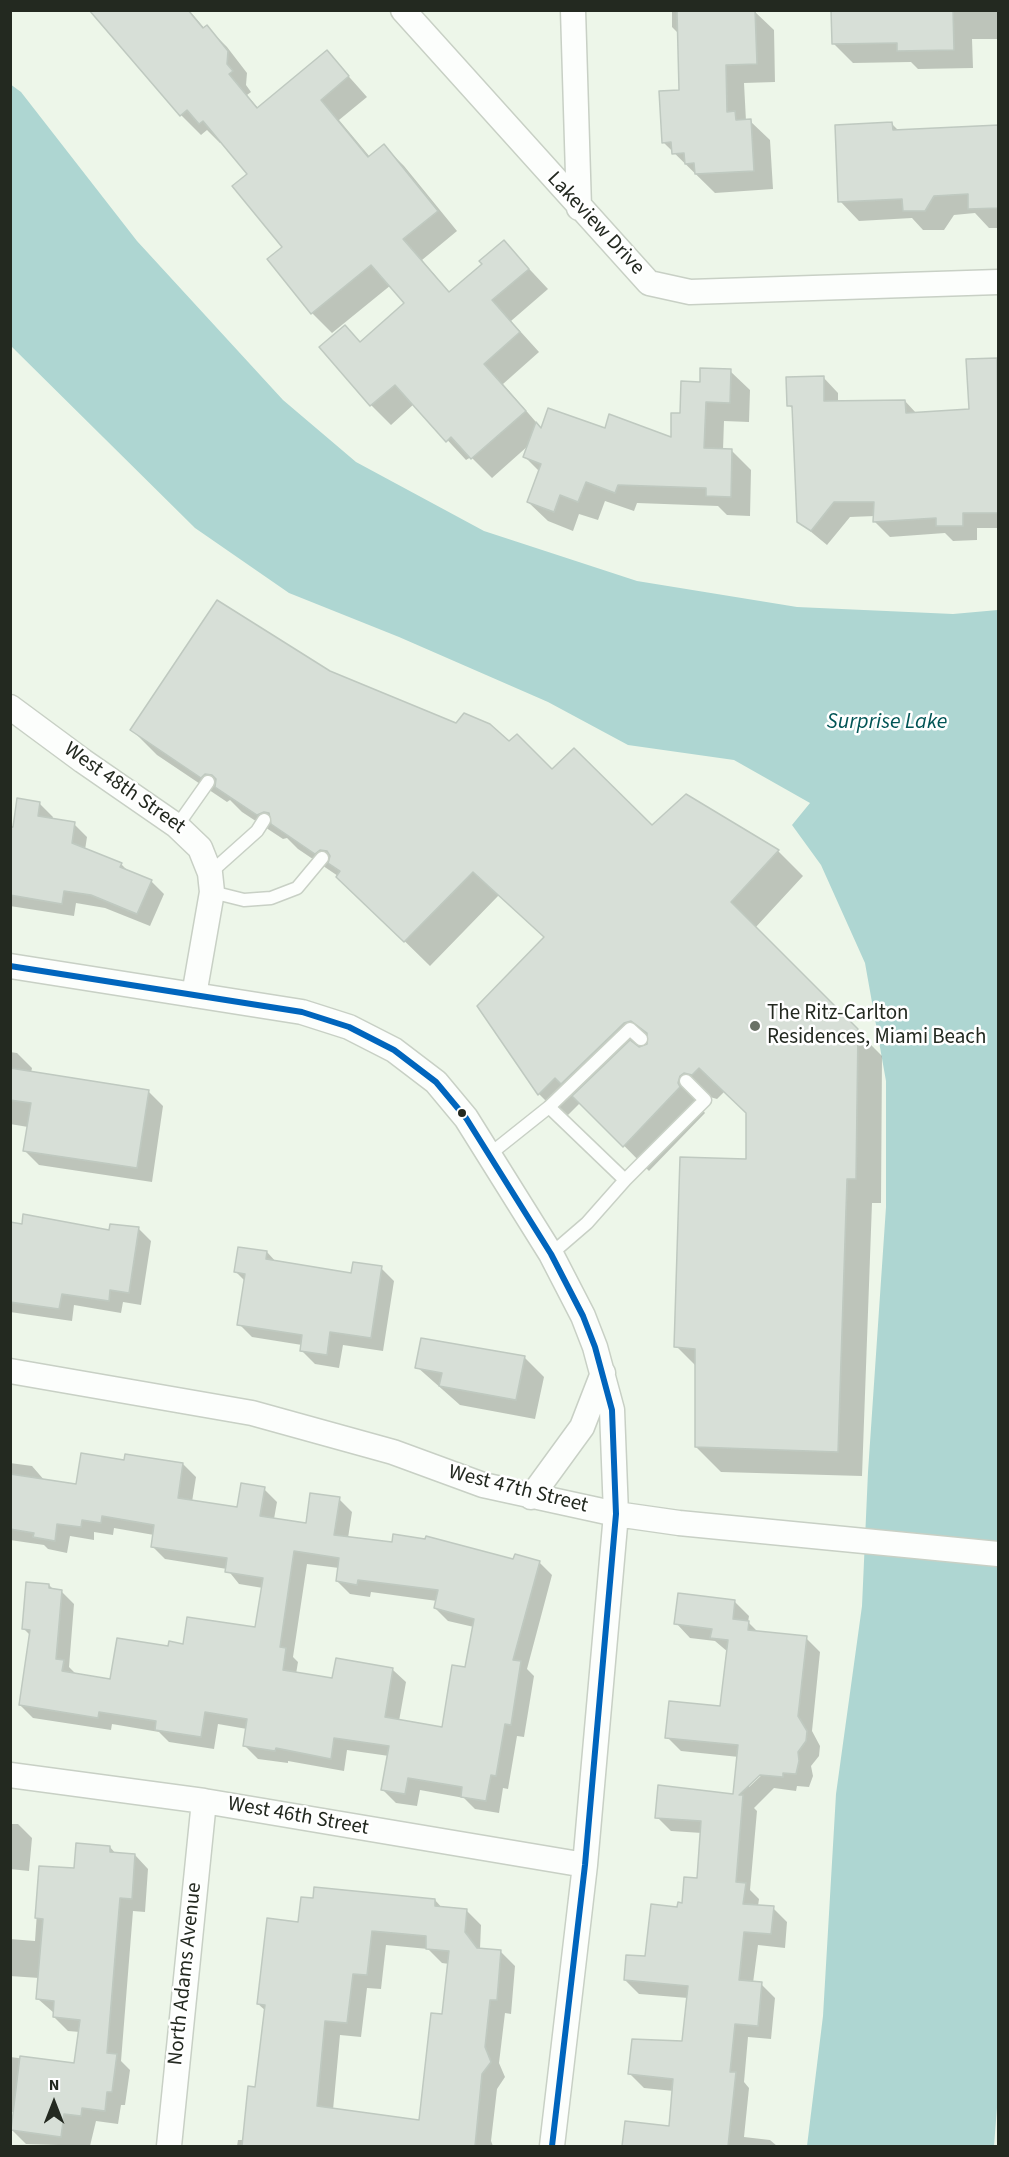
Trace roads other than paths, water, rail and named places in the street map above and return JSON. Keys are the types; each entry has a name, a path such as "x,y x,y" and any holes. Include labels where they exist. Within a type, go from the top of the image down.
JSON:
{"street":[{"name":"Lakeview Drive","path":"403,10 649,283 690,291 999,282"},
{"path":"573,10 579,208"},
{"name":"West 48th Street","path":"10,707 177,826 200,848 211,883"},
{"path":"194,995 211,883"},
{"path":"10,966 302,1012 337,1023 375,1039 420,1068 454,1102 490,1154 551,1254 584,1316 603,1373 614,1424 616,1514 585,1865 552,2146"},
{"name":"West 47th Street","path":"10,1371 252,1413 352,1439 463,1479 531,1497 616,1514 679,1523 999,1554"},
{"path":"531,1497 582,1427 603,1373"},
{"name":"West 46th Street","path":"10,1775 204,1801 585,1865"},
{"name":"North Adams Avenue","path":"169,2146 204,1801"}],"lane":[{"path":"177,826 208,782"},
{"path":"264,820 211,883 244,900 271,898 297,888 322,858"},
{"path":"490,1154 549,1107 630,1029 641,1039"},
{"path":"551,1254 587,1223 625,1180 705,1100 686,1081"},
{"path":"549,1107 625,1180"}],"water":[{"name":"Surprise Lake","path":"10,84 21,92 137,241 283,400 356,462 484,531 637,581 797,607 953,614 998,610 998,2095 994,2146 807,2146 823,2016 836,1794 862,1606 868,1472 886,1207 886,1081 865,963 821,865 792,825 810,803 734,760 628,745 548,702 399,637 289,593 195,528 11,346"}],"place":[{"name":"The Ritz-Carlton Residences, Miami Beach","path":"755,1026"}]}
